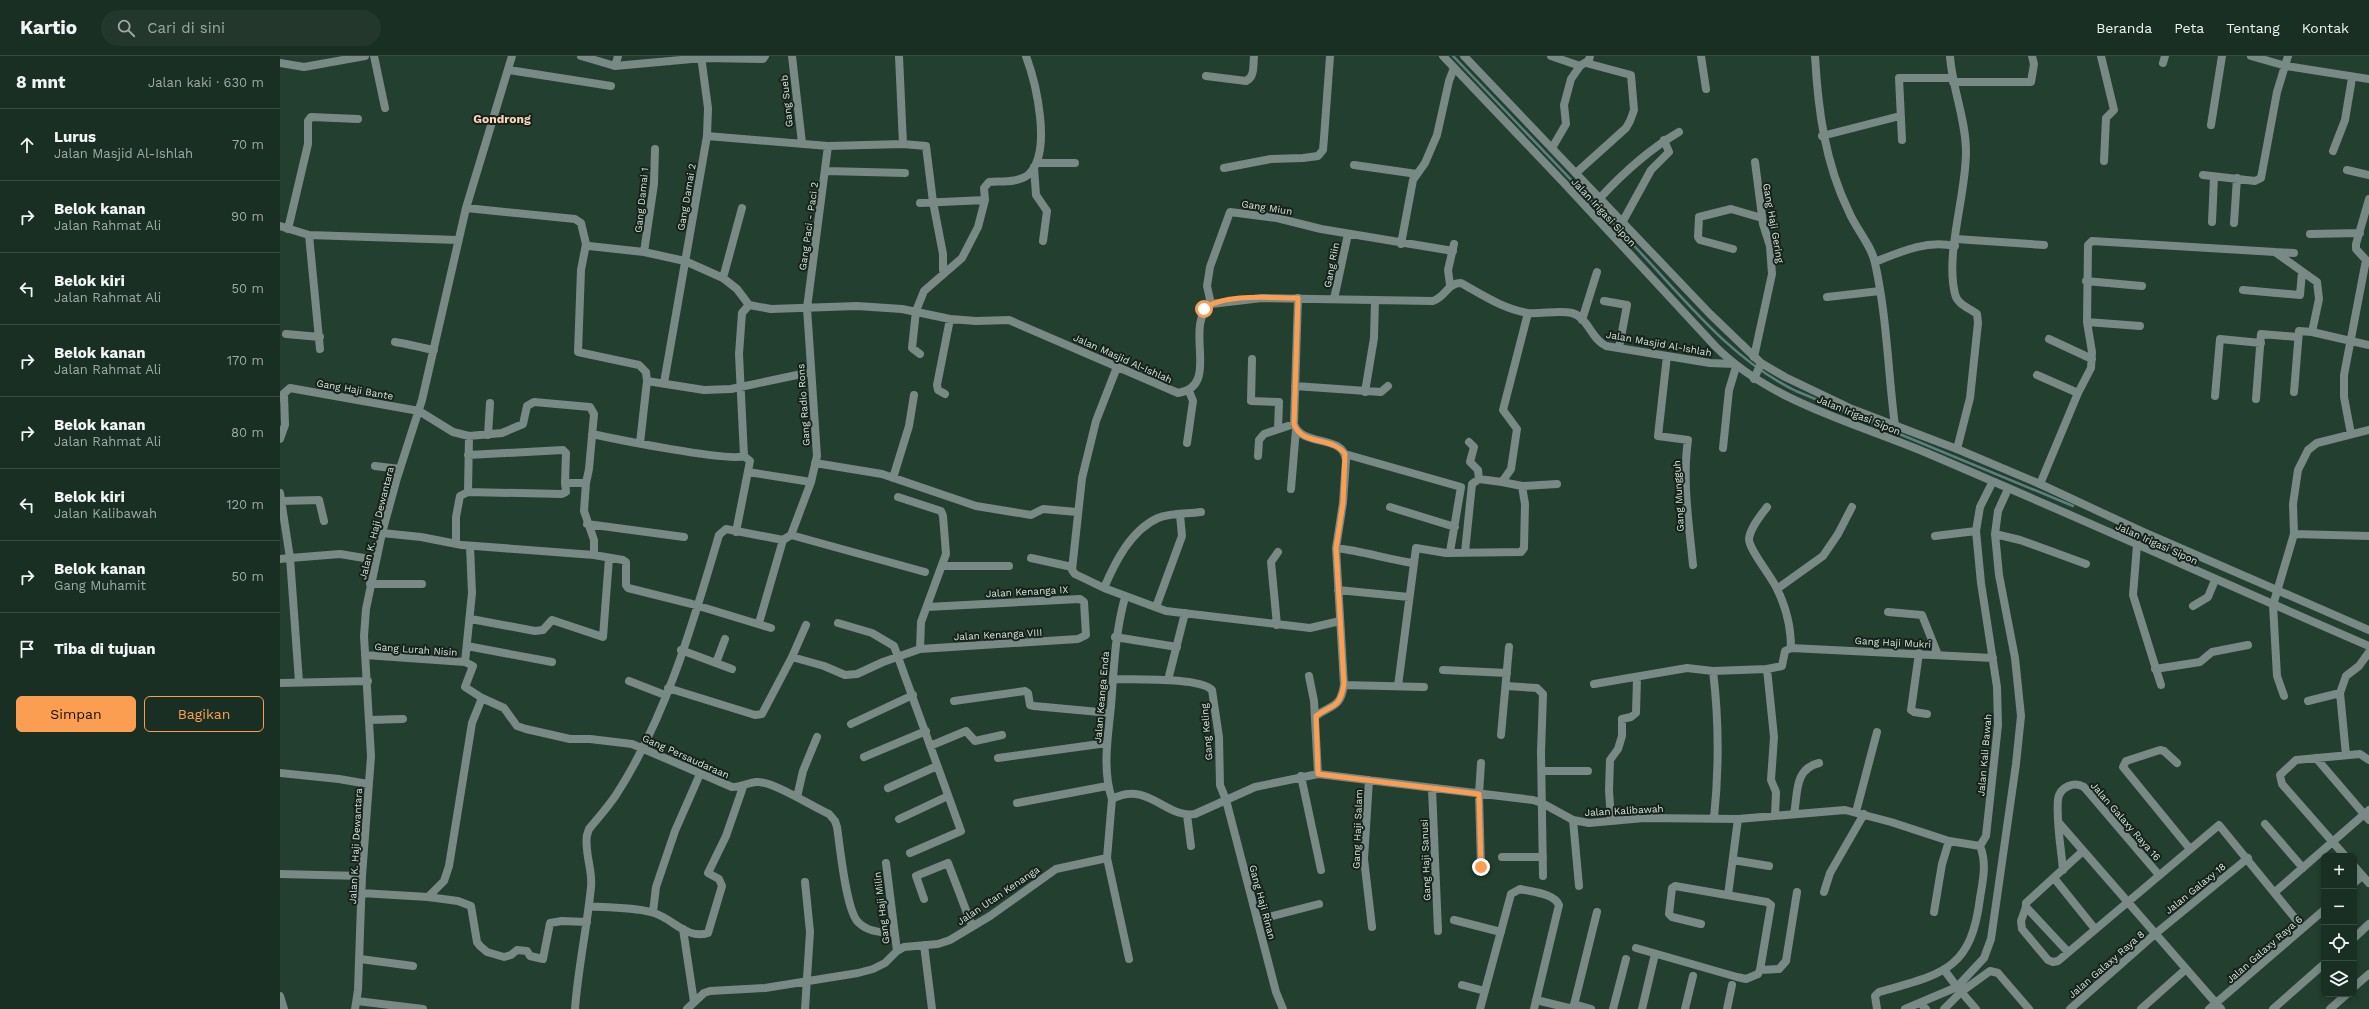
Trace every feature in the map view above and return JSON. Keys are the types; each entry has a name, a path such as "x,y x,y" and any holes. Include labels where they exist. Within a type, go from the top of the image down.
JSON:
{"street":[{"path":"281,56 280,62 304,67 365,56"},
{"path":"374,56 385,108"},
{"name":"Jalan K. Haji Dewantara","path":"356,1005 360,959 362,876 371,756 368,681 365,656 365,622 370,584 382,533 400,469 419,411 466,208 512,56"},
{"path":"581,56 615,66 655,59 701,57 763,59 765,56"},
{"path":"615,66 618,56"},
{"name":"Gang Sueb","path":"792,56 802,143"},
{"path":"899,56 903,144"},
{"path":"1026,56 1040,111 1040,141 1035,165 1036,195 1047,211 1044,241"},
{"path":"1206,76 1246,81 1252,75 1254,56"},
{"path":"1224,168 1271,159 1318,156 1323,150 1324,144 1330,56"},
{"name":"Jalan Irigasi Sipon","path":"1443,56 1735,365 1755,377 1829,414 1926,453 2215,580 2369,630"},
{"name":"Jalan Irigasi Sipon","path":"1464,56 1623,221 1677,280 1754,357 1760,365 1818,394 1895,426 1957,449 2040,484 2369,646"},
{"path":"1551,56 1585,62 1631,75 1634,110 1626,128 1576,173"},
{"path":"1701,56 1706,90"},
{"path":"1815,56 1822,136 1848,212 1875,262 1887,330 1888,370 1895,426"},
{"path":"1950,56 1952,80 1964,132 1966,150 1965,183 1955,243 1953,268 1954,293 1956,300 1977,314 1978,323 1970,398 1957,449"},
{"path":"1902,140 1899,78 2032,82 2034,64 2032,56"},
{"path":"2101,56 2114,110 2106,118 2104,161"},
{"path":"2212,125 2222,56"},
{"path":"2251,56 2286,66 2352,78 2369,79"},
{"path":"2203,175 2255,181 2261,178 2277,92 2288,56"},
{"name":"Gang Damai 2","path":"664,383 707,136 708,108 701,57"},
{"path":"1552,148 1566,124 1564,105 1570,79 1585,62"},
{"path":"1401,244 1413,180 1425,164 1437,134 1449,81 1454,68"},
{"path":"509,70 611,86"},
{"path":"2333,151 2346,120 2352,78"},
{"path":"1822,136 1900,116"},
{"path":"288,229 308,144 308,121 311,117 358,119"},
{"path":"1600,198 1625,171 1664,140 1679,132"},
{"path":"707,136 828,146 903,144 922,145 928,149 933,202 943,254 944,270"},
{"path":"1623,221 1651,170 1669,152 1664,140"},
{"name":"Gang Paci - Paci 2","path":"807,308 826,171 828,146"},
{"name":"Gang Damai 1","path":"644,252 654,184 655,149"},
{"name":"Gang Haji Gering","path":"1754,357 1767,292 1772,280 1770,246 1762,218 1755,162"},
{"path":"1035,165 1076,163"},
{"path":"920,354 912,348 916,311 924,291 962,258 978,227 985,200 984,188 989,182 1020,179 1028,175 1035,165"},
{"path":"1354,165 1417,174"},
{"path":"2347,170 2369,175"},
{"path":"826,171 905,173"},
{"path":"2212,222 2214,177"},
{"path":"2234,223 2237,178"},
{"path":"2351,434 2343,387 2366,260 2356,249 2369,199"},
{"path":"920,203 985,200"},
{"path":"466,208 575,219 581,223 586,244 581,270 578,352 639,365 646,372 647,381 640,443"},
{"path":"723,278 742,208"},
{"path":"1733,249 1698,238 1699,217 1732,209 1762,218"},
{"name":"Gang Miun","path":"1210,304 1207,286 1210,267 1230,212 1284,219 1321,229 1348,234"},
{"path":"280,226 309,235 458,240"},
{"path":"2310,234 2360,233"},
{"path":"1187,443 1193,401 1189,392 1196,386 1200,370 1200,324 1204,309 1210,304 1262,298 1434,301 1440,299 1450,285 1448,270 1453,248 1401,244 1348,234"},
{"name":"Gang Riin","path":"1334,299 1348,234"},
{"path":"309,235 320,349"},
{"path":"2040,484 2078,393 2091,368 2092,359 2086,322 2088,245 2097,240 2294,252"},
{"path":"1875,262 1922,245 1955,243 2044,245"},
{"path":"586,244 599,248 644,252 685,261 723,278 737,289 749,305 742,313 740,321 739,354 742,386 744,456"},
{"path":"2275,252 2302,272 2312,277 2320,288 2312,332"},
{"path":"1450,285 1461,283 1502,306 1528,313 1572,313 1582,320 1597,272"},
{"path":"2243,290 2300,295 2302,272"},
{"path":"2086,280 2142,286"},
{"path":"1827,297 1880,291"},
{"path":"1291,489 1295,427 1298,298"},
{"path":"1365,392 1374,338 1375,300"},
{"path":"1604,301 1627,305 1619,348"},
{"name":"Jalan Masjid Al-Ishlah","path":"749,305 771,309 856,306 916,311 950,319 976,321 1009,320 1178,393 1189,392"},
{"name":"Gang Radio Rons","path":"790,536 811,482 815,463 817,439 807,308"},
{"path":"1502,482 1511,469 1517,429 1503,410 1528,313"},
{"path":"945,394 938,390 937,385 950,319"},
{"name":"Jalan Masjid Al-Ishlah","path":"1582,320 1600,344 1667,356 1735,365"},
{"path":"2086,322 2140,326"},
{"path":"2294,392 2299,331 2312,332 2369,345"},
{"path":"286,334 320,337"},
{"path":"2256,399 2261,334 2298,337"},
{"path":"2049,339 2092,359"},
{"path":"2214,396 2220,339 2261,342"},
{"path":"396,342 413,344 421,348 434,350"},
{"name":"Gang Mungguh","path":"1667,356 1658,436 1688,440 1685,457 1686,484 1693,565"},
{"path":"1252,359 1251,401 1279,402 1278,429"},
{"path":"1723,448 1729,390 1735,365"},
{"path":"1755,377 1760,365"},
{"path":"1117,367 1096,421 1082,478 1077,512 1072,568 1075,574 1125,597 1156,607 1185,613 1310,628 1340,621"},
{"path":"647,381 704,390 731,389 811,372"},
{"path":"2037,376 2078,393"},
{"path":"1295,386 1365,392 1381,392 1388,386"},
{"path":"280,439 285,425 284,393"},
{"name":"Gang Haji Bante","path":"284,393 419,411"},
{"path":"892,478 909,426 914,395"},
{"path":"419,411 453,432 469,436 502,433 506,429 523,424 527,406 534,402 590,407 594,414 584,511 587,524 594,540 594,555"},
{"path":"488,435 490,403"},
{"path":"1258,456 1259,440 1264,434 1278,429 1295,427"},
{"path":"1295,427 1303,436 1338,446 1345,454 1458,484 1462,492 1450,552"},
{"path":"2284,696 2277,676 2276,599 2294,534 2293,504 2296,478 2305,457 2317,443 2369,430"},
{"path":"592,434 711,454 733,457 744,456 750,461 736,532"},
{"path":"468,492 469,436"},
{"path":"1469,442 1474,447 1470,462 1478,470 1479,480"},
{"path":"456,544 456,518 460,496 468,492 562,494 566,492 566,453 563,450 468,455"},
{"path":"1316,716 1334,707 1343,692 1344,684 1336,548 1343,503 1345,454"},
{"path":"815,463 882,474 976,506 1031,515 1043,509 1077,512"},
{"path":"375,466 400,469"},
{"path":"748,472 811,482"},
{"path":"1465,552 1471,487 1479,480 1522,486 1557,484"},
{"path":"565,482 586,483"},
{"name":"Jalan Kali Bawah","path":"1980,846 1986,836 1998,725 1993,658 1981,583 1976,531 1980,507 1992,483"},
{"path":"1398,686 1414,551 1417,548 1450,552 1521,552 1524,548 1525,504 1522,486"},
{"path":"1944,1009 1958,988 1984,958 1991,939 2016,764 2020,716 2015,658 1999,575 1995,534 1998,511 2008,489"},
{"path":"299,682 290,558 281,497 319,500 324,521"},
{"path":"898,497 941,510 943,529 946,538 947,547 943,566 919,631 918,650"},
{"path":"1390,507 1455,527"},
{"path":"1594,684 1637,678 1687,668 1713,671 1767,669 1782,666 1785,651 1792,648 1789,617 1777,588 1750,543 1751,532 1767,507"},
{"path":"1777,588 1823,556 1838,534 1852,507"},
{"path":"1104,588 1115,563 1135,535 1158,518 1201,512"},
{"path":"1156,607 1182,536 1180,515"},
{"path":"587,524 684,537"},
{"path":"574,1009 577,976 582,962 587,922 591,871 586,841 589,829 615,797 643,749 667,692 697,606 719,535 726,529 782,540 790,536 925,572"},
{"path":"1935,536 1976,531"},
{"path":"382,533 421,536 470,546 594,555 626,562 626,585 628,588 759,623 771,628"},
{"path":"1995,534 2020,540 2086,564"},
{"path":"2294,534 2369,536"},
{"path":"759,623 782,540"},
{"path":"2137,545 2133,594 2160,685"},
{"path":"465,662 471,619 472,593 470,546"},
{"path":"1336,548 1358,551 1374,556 1413,563"},
{"path":"1277,625 1271,562 1278,552"},
{"path":"280,559 340,554 376,560"},
{"path":"471,619 535,631 543,630 552,620 603,637 608,558"},
{"path":"1031,558 1072,568"},
{"path":"943,566 1009,566"},
{"path":"2193,606 2208,597 2215,580"},
{"path":"370,584 422,584"},
{"path":"1338,590 1408,597"},
{"name":"Jalan Keanga Enda","path":"1112,799 1107,786 1107,743 1115,638 1125,597"},
{"name":"Jalan Kenanga IX","path":"927,607 1080,599 1084,602 1086,635 1083,639 1078,639"},
{"path":"1888,612 1922,615 1938,655"},
{"path":"1168,680 1185,613"},
{"path":"838,623 872,633 888,640 894,646 926,731 933,745 937,766 961,831 910,853"},
{"path":"629,681 747,714 762,714 792,657 806,625"},
{"path":"1115,638 1177,647"},
{"path":"716,663 725,639"},
{"name":"Jalan Kenanga VIII","path":"792,657 824,666 845,675 857,674 898,656 918,650 1078,639"},
{"path":"2155,669 2200,662 2212,652 2248,645"},
{"path":"467,646 552,662"},
{"path":"1501,734 1508,647"},
{"name":"Gang Haji Mukri","path":"1792,648 1919,653 1993,658"},
{"path":"681,650 732,669"},
{"path":"2346,755 2340,693 2346,676 2360,666 2369,652"},
{"path":"1919,653 1911,710 1914,712 1928,714"},
{"name":"Gang Lurah Nisin","path":"365,656 465,662"},
{"name":"Gang Persaudaraan","path":"465,662 473,666 465,686 482,698 504,708 517,726 570,739 590,739 632,744 732,787 743,787 756,782 768,784 829,814 835,821 852,915 865,928 882,933 894,933"},
{"path":"1767,669 1774,737 1771,780 1776,792 1775,816"},
{"path":"1443,670 1507,674"},
{"path":"1713,671 1718,711 1717,793 1714,818"},
{"path":"1309,676 1316,716 1318,774"},
{"path":"1611,821 1610,764 1612,756 1616,754 1622,736 1622,719 1631,717 1636,713 1637,678"},
{"name":"Gang Keling","path":"1113,679 1168,680 1207,685 1212,690 1219,737 1220,785 1226,800"},
{"path":"280,683 368,681"},
{"path":"1344,684 1424,687"},
{"path":"1506,686 1537,688 1543,694 1541,752 1543,771 1543,876"},
{"path":"954,701 1025,691 1028,693 1030,705 1110,713"},
{"path":"2308,701 2340,693"},
{"path":"851,724 913,695"},
{"path":"428,897 444,881 449,866 472,723 482,698"},
{"path":"370,720 403,719"},
{"path":"864,757 926,731"},
{"path":"933,745 966,732 975,741 1002,735"},
{"path":"1824,892 1830,872 1860,813 1877,732"},
{"path":"797,797 803,771 817,737"},
{"path":"998,758 1107,743"},
{"path":"2177,763 2164,751 2160,750 2126,761 2123,767 2124,771 2190,849"},
{"path":"2342,853 2280,779 2281,772 2293,761 2346,755 2367,757"},
{"path":"2275,892 2367,815 2316,758"},
{"path":"1481,763 1479,794 1481,867"},
{"path":"1794,814 1802,771 1808,766 1819,763"},
{"path":"888,788 937,766"},
{"path":"1543,771 1588,771"},
{"path":"280,773 339,779 368,784"},
{"path":"653,912 656,888 675,831 700,774"},
{"name":"Jalan Kalibawah","path":"1226,800 1255,787 1301,776 1318,774 1542,803 1573,820 1589,823 1651,818 1738,819 1830,810 1860,813 1949,841 1980,846"},
{"path":"1301,776 1321,870"},
{"name":"Gang Haji Salam","path":"1369,780 1364,859 1372,927"},
{"name":"Jalan Galaxy Raya 16","path":"2059,823 2059,795 2065,787 2079,784 2159,875"},
{"path":"1017,803 1107,786"},
{"path":"588,906 653,912 683,929 700,935 708,933 722,886 720,879 708,873 726,836 743,787"},
{"name":"Gang Haji Sanusi","path":"1432,788 1438,931"},
{"path":"1129,959 1107,858 1112,799 1129,794 1143,796 1157,800 1187,816 1226,800"},
{"path":"899,819 948,796"},
{"name":"Gang Haji Rinan","path":"1226,800 1276,992 1283,1009"},
{"path":"1187,816 1191,846"},
{"path":"1728,895 1738,819"},
{"path":"1573,820 1579,886"},
{"path":"2059,823 2219,1006"},
{"path":"2059,823 2063,870"},
{"path":"2265,824 2303,868"},
{"path":"2084,851 2029,899 2021,921 2022,929 2048,960 2053,962 2058,961 2219,826 2248,858 2303,928"},
{"path":"1934,912 1942,864 1949,841"},
{"path":"1877,1009 1875,996 1879,992 1946,974 1968,946 1976,929 1985,866 1980,846"},
{"path":"1502,857 1542,857"},
{"name":"Jalan Utan Kenanga","path":"688,1009 704,993 714,990 765,988 873,970 885,963 896,951 904,947 938,944 950,940 993,914 1053,870 1107,858"},
{"name":"Jalan Galaxy 18","path":"2155,934 2248,858"},
{"path":"1733,860 1769,866"},
{"name":"Gang Haji Milin","path":"886,863 896,951"},
{"path":"924,899 916,876 948,863 972,926"},
{"path":"2357,870 2369,883"},
{"path":"280,874 362,876"},
{"path":"2357,880 2362,876"},
{"path":"2054,878 2095,929"},
{"path":"805,882 810,932 805,1009"},
{"path":"1636,948 1737,978 1753,977 1760,970 1771,905 1767,902 1678,885 1672,888 1669,914 1672,917 1701,924"},
{"path":"1480,1009 1511,894 1515,890 1526,891 1557,900 1559,905 1534,1009"},
{"path":"1760,970 1779,969 1786,961 1797,892"},
{"path":"361,893 458,900 471,906 477,942 486,952 504,957 511,955 517,950 527,951 530,956 543,959 550,923 562,921 587,922"},
{"path":"1258,920 1319,904"},
{"path":"2026,907 2068,952"},
{"path":"1574,1007 1597,912"},
{"name":"Jalan Galaxy Raya 6","path":"2209,1009 2219,1006 2321,913"},
{"path":"1454,920 1501,932"},
{"path":"2357,935 2369,924"},
{"path":"683,929 687,965 694,1002"},
{"name":"Jalan Galaxy Raya 8","path":"2070,1009 2155,934"},
{"path":"924,945 932,1009"},
{"path":"1642,1009 1655,954"},
{"path":"360,959 413,966"},
{"path":"1613,1009 1626,959"},
{"path":"2273,1009 2321,967"},
{"path":"2141,1009 2186,969"},
{"path":"1905,1009 1923,1006 1990,971 1995,971 2029,1009"},
{"path":"1946,974 1976,1009"},
{"path":"2357,984 2369,974"},
{"path":"1685,1009 1693,976"},
{"path":"1462,985 1485,991"},
{"path":"1727,1009 1732,985"},
{"path":"280,996 284,1009"},
{"path":"2330,1009 2343,997"},
{"path":"1536,1000 1591,1009"},
{"path":"356,1005 423,1009"}],"waterway":[{"path":"1453,56 1639,251 1693,310 1731,347 1751,363 1796,391 2073,506"}],"district":[{"name":"Gondrong","path":"502,119"}],"route":[{"path":"1204,309 1210,304 1220,301 1262,298 1298,298 1294,424 1296,430 1303,436 1338,446 1345,454 1346,460 1343,503 1336,548 1344,684 1343,692 1334,707 1321,712 1316,716 1318,774 1336,775 1479,794 1481,867"}]}
